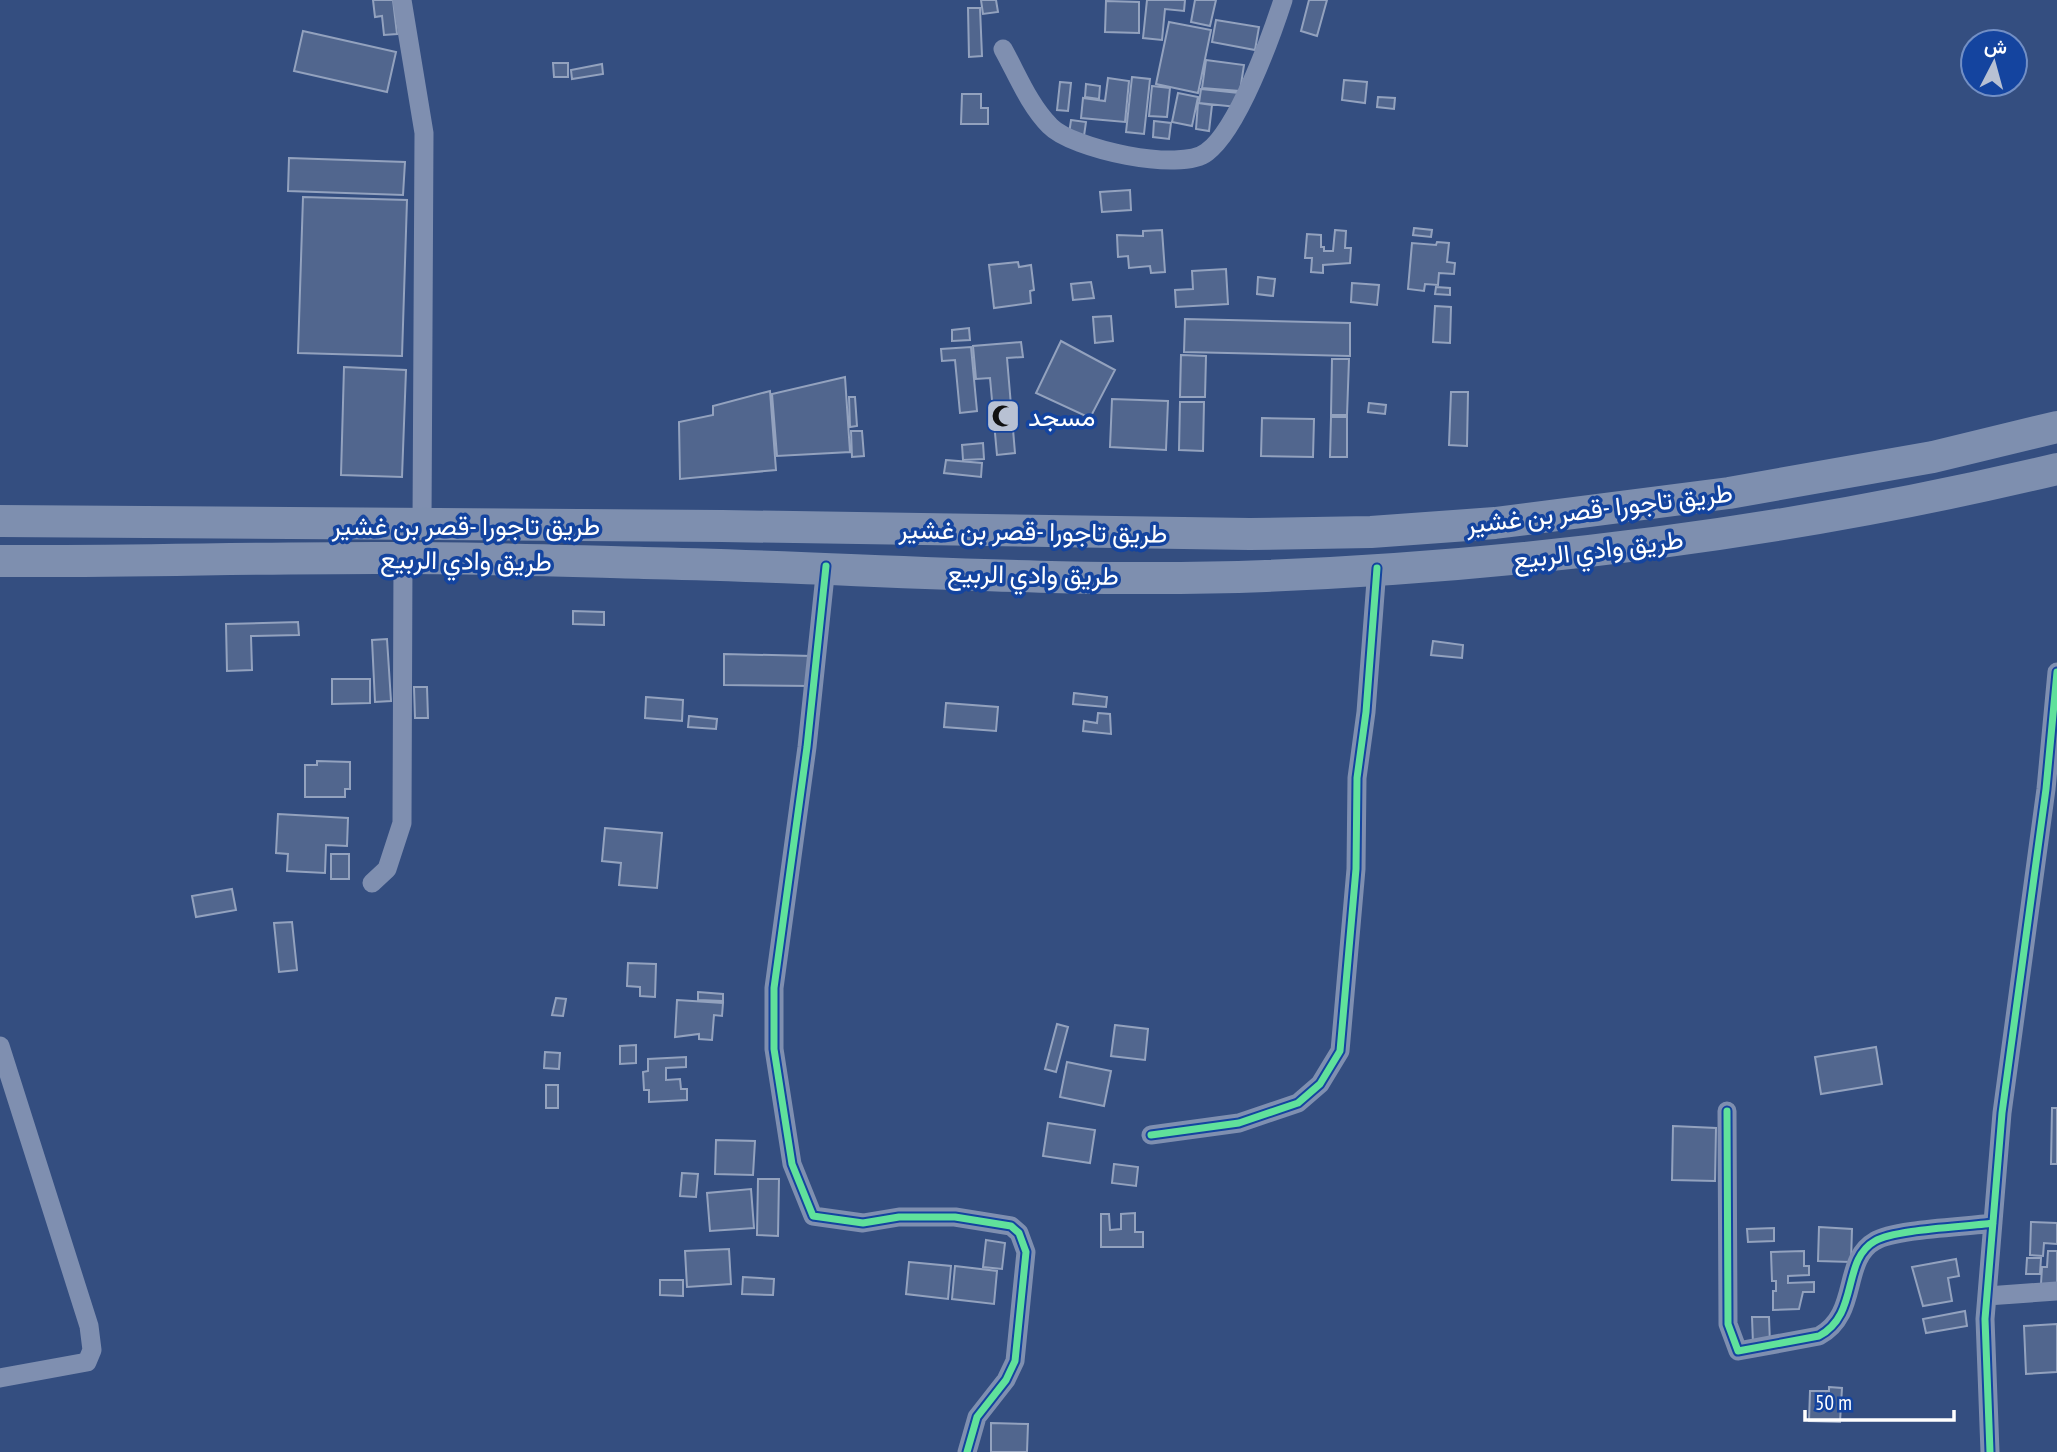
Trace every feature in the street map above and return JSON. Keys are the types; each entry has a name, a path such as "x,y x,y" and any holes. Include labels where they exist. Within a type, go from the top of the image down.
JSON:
{"highway":[{"name":"طريق تاجورا -قصر بن غشير","path":"0,521 1250,534 1371,532 1495,523 1729,493 1933,457 2057,427"},
{"name":"طريق وادي الربيع","path":"0,561 403,558 826,566 1022,575 1265,576 1494,561 1736,533 1932,499 2057,469"}],"street":[{"path":"402,0 424,133 422,525"},
{"path":"1003,49 1036,108 1057,132 1097,148 1155,160 1184,159 1205,154 1222,136 1259,69 1283,0"},
{"path":"372,883 387,869 402,823 403,558"},
{"path":"826,566 807,747 774,988 774,1049 784,1115 792,1164 813,1216 863,1223 900,1217 955,1217 1011,1226 1019,1233 1026,1252 1015,1361 1006,1380 977,1417 967,1452"},
{"path":"1151,1135 1239,1123 1297,1103 1320,1084 1340,1051 1356,869 1357,778 1366,712 1377,568"},
{"path":"1990,1452 1987,1296 2002,1113 2046,789 2057,672"},
{"path":"0,1046 89,1326 92,1350 87,1362 0,1378"},
{"path":"1727,1111 1728,1324 1738,1351 1809,1339 1831,1330 1841,1318 1859,1259 1877,1240 1993,1223"},
{"path":"1987,1296 2057,1291"}],"building":[{"path":"373,0 393,0 397,34 384,35 382,16 375,17"},
{"path":"981,0 996,0 998,12 983,14"},
{"path":"1147,0 1185,0 1184,11 1165,9 1162,40 1143,38"},
{"path":"1195,0 1216,0 1210,26 1191,22"},
{"path":"1309,0 1327,0 1317,36 1301,31"},
{"path":"1106,1 1139,2 1139,33 1105,32"},
{"path":"968,8 980,8 982,56 969,57"},
{"path":"1216,20 1259,27 1255,50 1212,42"},
{"path":"1169,22 1211,30 1198,93 1156,84"},
{"path":"303,31 396,52 387,92 294,71"},
{"path":"1206,60 1244,65 1240,91 1202,88"},
{"path":"553,63 568,63 568,77 554,77"},
{"path":"602,64 603,74 572,79 571,70"},
{"path":"1132,77 1150,79 1144,134 1126,132"},
{"path":"1108,78 1129,81 1125,122 1081,118 1083,98 1105,101"},
{"path":"1344,80 1367,82 1365,103 1342,100"},
{"path":"1060,82 1071,83 1068,111 1057,110"},
{"path":"1086,84 1100,86 1099,99 1085,97"},
{"path":"1152,86 1170,88 1167,117 1149,116"},
{"path":"1201,89 1239,93 1237,107 1199,103"},
{"path":"1178,93 1198,97 1192,126 1172,122"},
{"path":"962,94 981,94 981,108 988,108 988,124 961,124"},
{"path":"1378,97 1395,98 1394,109 1377,107"},
{"path":"1198,103 1212,105 1209,131 1196,129"},
{"path":"1071,120 1086,122 1084,136 1069,134"},
{"path":"1154,121 1171,123 1169,139 1153,137"},
{"path":"289,158 405,162 403,195 288,191"},
{"path":"1130,190 1131,210 1102,212 1100,192"},
{"path":"303,197 407,200 402,356 298,353"},
{"path":"1414,228 1432,230 1431,237 1413,235"},
{"path":"1162,230 1165,272 1151,273 1150,266 1129,268 1128,256 1118,257 1117,235 1143,236 1143,231"},
{"path":"1335,230 1346,231 1345,248 1351,248 1350,263 1323,265 1323,273 1311,272 1312,258 1305,258 1307,234 1321,235 1321,247 1324,247 1324,251 1333,251"},
{"path":"1437,242 1449,243 1447,262 1455,263 1454,274 1439,273 1438,285 1425,284 1424,291 1408,289 1412,243 1436,245"},
{"path":"1018,262 1019,267 1031,265 1034,290 1030,291 1031,303 994,308 989,265"},
{"path":"1226,269 1228,304 1176,307 1175,290 1193,289 1192,271"},
{"path":"1258,277 1275,279 1273,296 1257,294"},
{"path":"1091,282 1094,298 1073,300 1071,284"},
{"path":"1352,283 1379,285 1377,305 1351,302"},
{"path":"1436,287 1450,288 1450,295 1435,294"},
{"path":"1435,306 1451,307 1450,343 1433,342"},
{"path":"1111,316 1113,341 1095,343 1093,317"},
{"path":"1185,319 1350,323 1350,356 1184,352"},
{"path":"969,328 970,340 952,341 952,330"},
{"path":"1061,341 1115,370 1090,418 1036,393"},
{"name":"مسجد","path":"1021,342 1023,357 1007,358 1015,453 997,455 990,378 976,379 973,346"},
{"path":"971,347 977,411 960,413 955,360 942,361 941,349"},
{"path":"1181,355 1206,356 1205,397 1180,397"},
{"path":"1332,359 1349,359 1347,415 1331,415"},
{"path":"344,367 406,370 402,477 341,475"},
{"path":"845,377 850,452 777,456 772,394"},
{"path":"770,391 776,470 680,479 679,422 713,415 713,406"},
{"path":"1451,392 1468,392 1467,446 1449,445"},
{"path":"849,397 855,397 857,426 850,427"},
{"path":"1112,399 1168,401 1166,450 1110,447"},
{"path":"1180,402 1204,402 1203,451 1179,450"},
{"path":"1369,403 1386,405 1385,414 1368,412"},
{"path":"1331,417 1347,417 1347,457 1330,457"},
{"path":"1262,418 1314,419 1313,457 1261,456"},
{"path":"851,431 862,431 864,456 852,457"},
{"path":"983,443 984,459 963,460 962,445"},
{"path":"946,460 982,463 981,477 944,473"},
{"path":"573,611 604,612 604,625 573,624"},
{"path":"298,622 299,635 251,636 252,670 227,671 226,624"},
{"path":"387,639 391,701 375,702 372,640"},
{"path":"1433,641 1463,645 1462,658 1431,655"},
{"path":"724,654 812,656 812,686 724,685"},
{"path":"332,679 370,679 370,703 332,704"},
{"path":"414,687 427,687 428,718 415,718"},
{"path":"1074,693 1107,697 1106,707 1073,704"},
{"path":"646,697 683,700 682,721 645,718"},
{"path":"946,703 998,707 996,731 944,727"},
{"path":"1098,713 1110,714 1111,734 1083,731 1084,721 1097,723"},
{"path":"689,716 717,719 716,729 688,727"},
{"path":"317,761 350,762 350,789 345,789 345,797 305,797 305,765 317,765"},
{"path":"278,814 348,818 347,846 326,845 325,873 287,871 288,854 276,853"},
{"path":"605,828 662,833 657,888 619,885 621,863 602,861"},
{"path":"331,854 349,854 349,879 331,879"},
{"path":"232,889 236,910 196,917 192,896"},
{"path":"292,922 297,970 279,972 274,923"},
{"path":"628,963 656,964 655,997 640,996 640,987 627,986"},
{"path":"698,992 723,994 723,1001 698,1000"},
{"path":"556,998 566,999 563,1016 552,1015"},
{"path":"677,1000 723,1003 722,1016 714,1015 712,1040 699,1039 699,1034 675,1037"},
{"path":"1057,1024 1068,1027 1056,1072 1045,1069"},
{"path":"1115,1025 1148,1029 1145,1060 1111,1056"},
{"path":"636,1045 636,1063 620,1064 620,1046"},
{"path":"1876,1047 1882,1084 1821,1094 1815,1057"},
{"path":"545,1052 560,1053 559,1069 544,1068"},
{"path":"686,1057 686,1067 666,1068 666,1080 680,1079 681,1089 687,1089 687,1100 649,1102 649,1090 644,1090 643,1072 648,1071 648,1059"},
{"path":"1067,1062 1111,1071 1104,1106 1060,1097"},
{"path":"546,1085 558,1085 558,1108 546,1108"},
{"path":"2052,1108 2057,1108 2057,1164 2051,1164"},
{"path":"1048,1123 1095,1130 1090,1163 1043,1156"},
{"path":"1673,1126 1716,1128 1715,1181 1672,1180"},
{"path":"716,1140 755,1141 753,1175 715,1174"},
{"path":"1114,1164 1138,1167 1136,1186 1112,1183"},
{"path":"682,1173 698,1174 696,1197 680,1196"},
{"path":"758,1179 779,1179 778,1236 757,1235"},
{"path":"751,1189 754,1228 710,1231 707,1193"},
{"path":"1135,1213 1135,1232 1143,1232 1143,1247 1101,1247 1101,1214 1109,1214 1110,1230 1121,1229 1121,1214"},
{"path":"2031,1222 2057,1223 2057,1244 2044,1243 2043,1256 2030,1255"},
{"path":"1819,1227 1852,1229 1851,1262 1818,1261"},
{"path":"1774,1228 1774,1241 1748,1242 1747,1229"},
{"path":"986,1240 1005,1243 1002,1269 983,1267"},
{"path":"729,1249 731,1284 687,1287 685,1251"},
{"path":"1804,1251 1804,1266 1809,1266 1809,1275 1788,1276 1788,1283 1814,1282 1814,1292 1803,1292 1799,1309 1773,1310 1776,1281 1772,1281 1771,1252"},
{"path":"2048,1251 2057,1251 2057,1285 2041,1284 2042,1267 2047,1267"},
{"path":"2027,1258 2041,1258 2040,1274 2026,1274"},
{"path":"1956,1259 1959,1276 1948,1278 1952,1301 1923,1306 1912,1267"},
{"path":"909,1262 951,1266 948,1299 906,1294"},
{"path":"955,1266 997,1271 994,1304 952,1299"},
{"path":"743,1277 774,1279 773,1295 742,1294"},
{"path":"660,1280 683,1280 683,1296 660,1295"},
{"path":"1965,1311 1967,1326 1926,1333 1923,1319"},
{"path":"1752,1317 1769,1317 1770,1344 1753,1344"},
{"path":"2057,1324 2057,1372 2026,1374 2024,1326"},
{"path":"1829,1387 1842,1388 1840,1422 1809,1421 1810,1391 1829,1391"},
{"path":"991,1423 1028,1424 1027,1452 991,1452"}],"cycle path":[{"path":"826,566 807,747 774,988 774,1049 792,1164 813,1216 863,1223 899,1217 955,1217 1011,1226 1019,1233 1026,1252 1015,1361 1006,1380 977,1417 967,1452"},
{"path":"1151,1135 1239,1123 1298,1103 1320,1084 1340,1051 1356,869 1357,778 1366,712 1377,568"},
{"path":"1990,1452 1985,1319 2002,1113 2046,789 2057,672"},
{"path":"1727,1111 1728,1324 1738,1351 1819,1336 1832,1326 1846,1301 1858,1261 1875,1241 1914,1231 1993,1223"}],"place":[{"name":"مسجد","path":"1003,416"}]}
